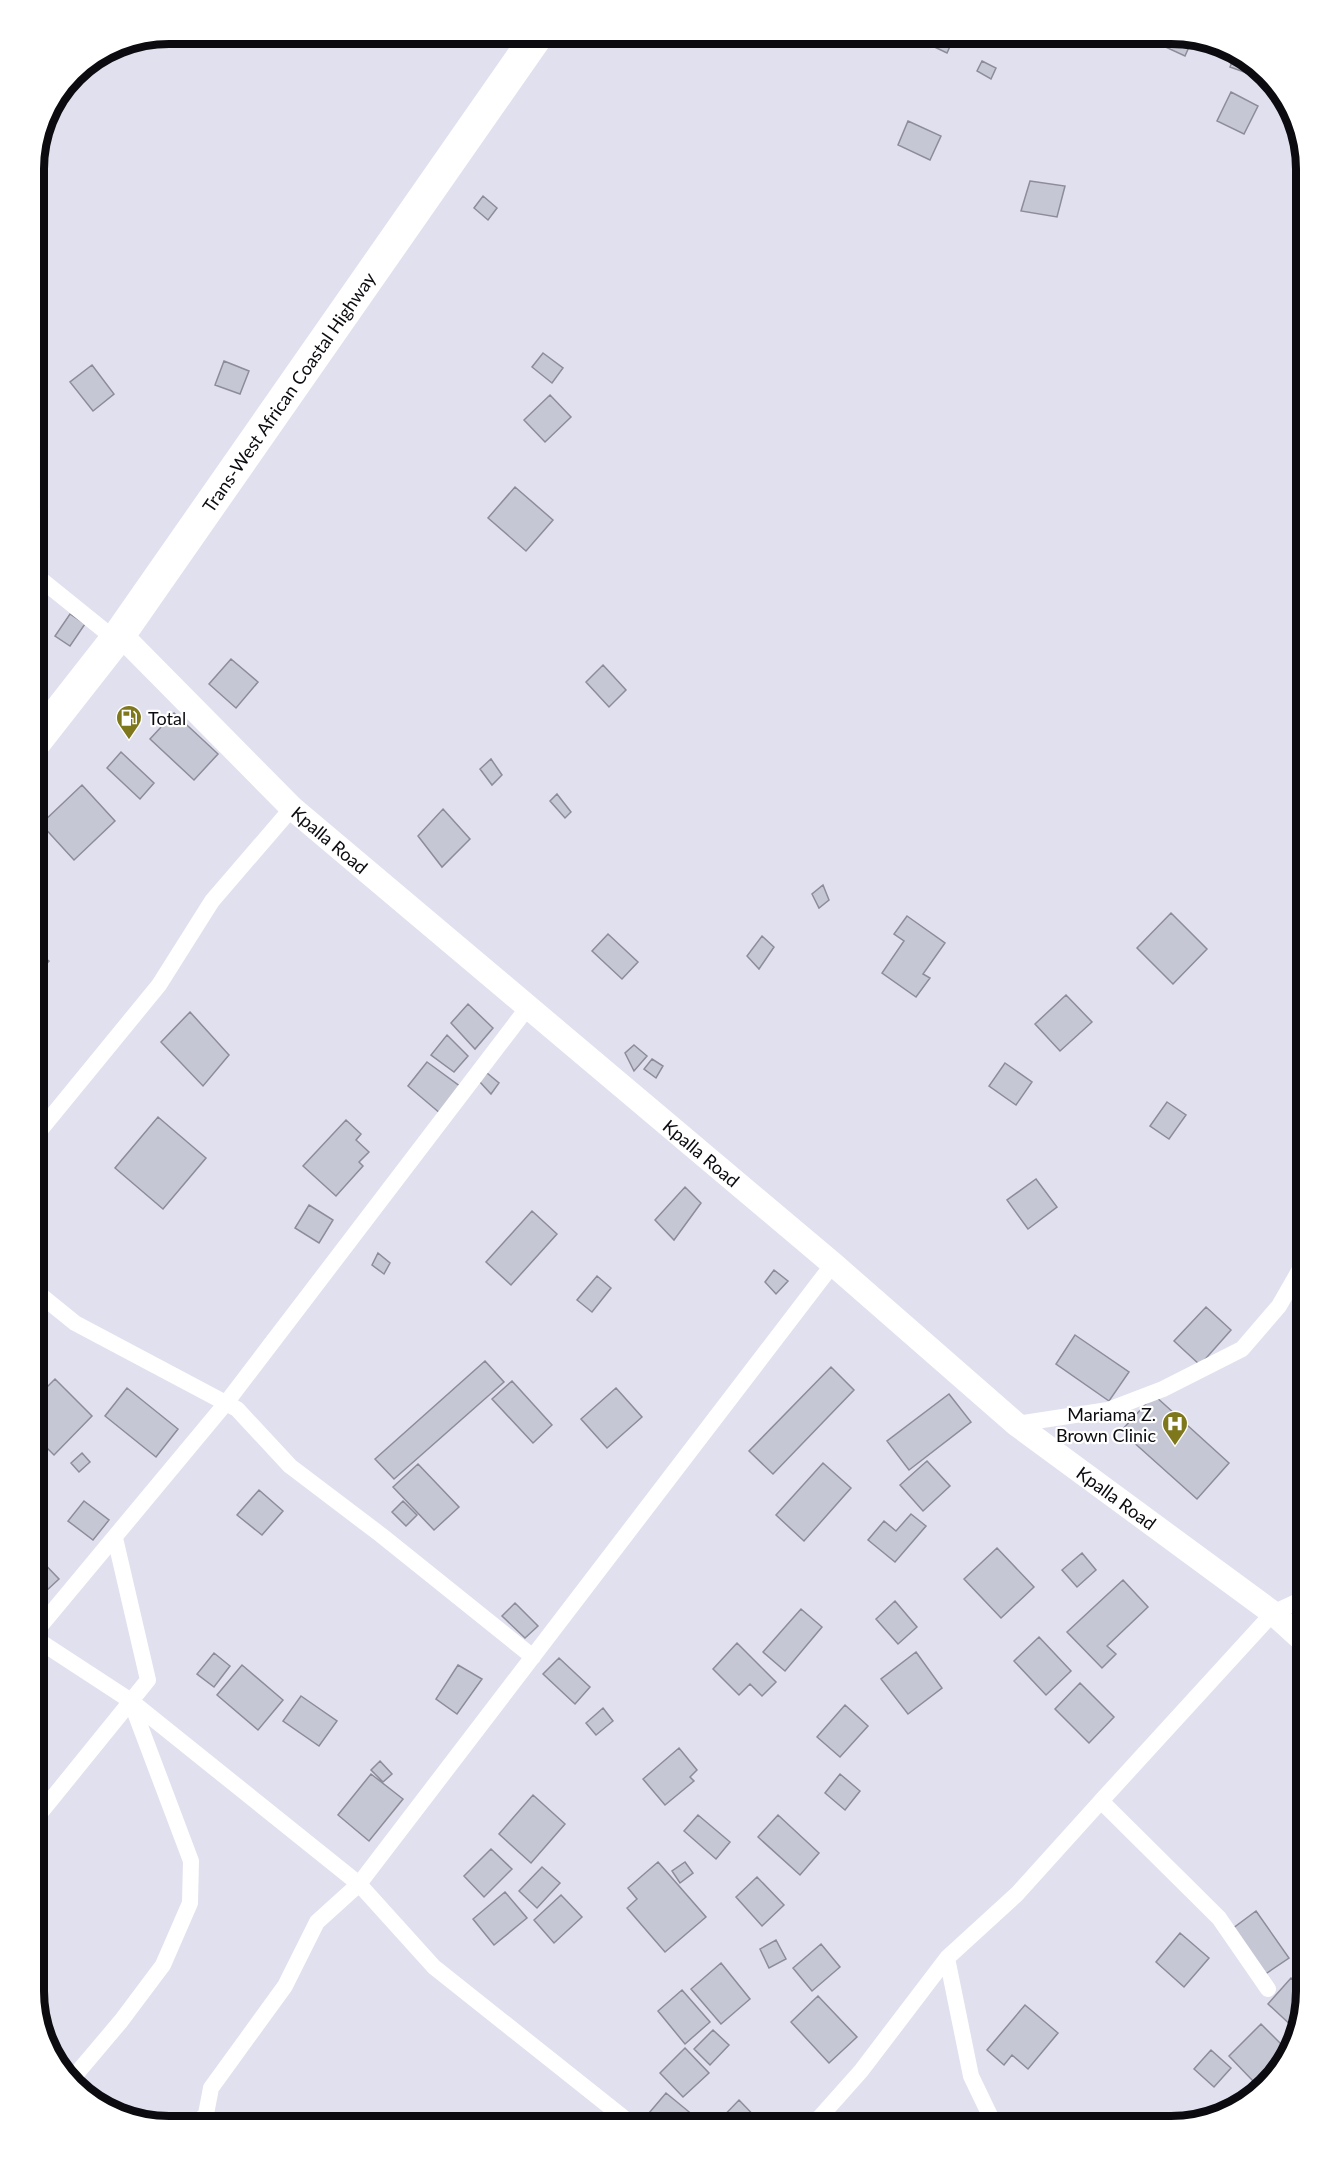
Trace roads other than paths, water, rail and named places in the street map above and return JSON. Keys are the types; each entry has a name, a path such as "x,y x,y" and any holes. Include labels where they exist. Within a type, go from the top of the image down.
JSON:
{"highway":[{"name":"Trans-West African Coastal Highway","path":"44,731 118,637 531,44"}],"street":[{"path":"44,581 118,637"},
{"name":"Kpalla Road","path":"118,637 292,808 833,1264 1016,1424 1273,1613 1296,1634"},
{"path":"44,1126 159,985 213,901 292,808"},
{"path":"44,1623 226,1403 528,1007"},
{"path":"205,2115 211,2088 285,1986 317,1922 359,1884 833,1264"},
{"path":"1016,1424 1108,1410 1163,1389 1242,1349 1279,1306 1296,1276"},
{"path":"44,1298 75,1323 237,1409 290,1466 381,1535 533,1657"},
{"path":"44,1808 148,1680 115,1538"},
{"path":"821,2116 861,2071 947,1958 1017,1894 1273,1613 1296,1602"},
{"path":"44,1643 131,1701 359,1884 434,1966 621,2115"},
{"path":"76,2074 122,2021 163,1965 190,1903 191,1861 131,1701"},
{"path":"1101,1801 1219,1918 1268,1989"},
{"path":"947,1958 971,2076 990,2116"}],"place":[{"name":"Total","path":"129,741"},
{"name":"Mariama Z. Brown Clinic","path":"1175,1447"}]}
